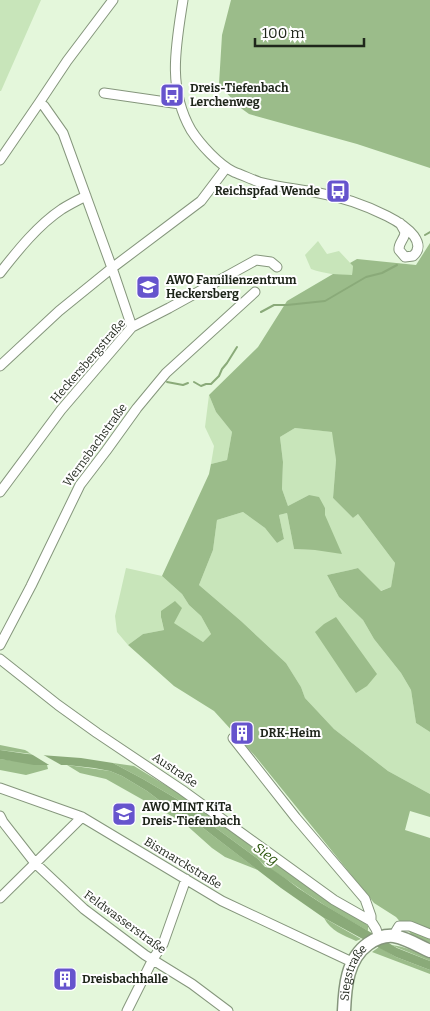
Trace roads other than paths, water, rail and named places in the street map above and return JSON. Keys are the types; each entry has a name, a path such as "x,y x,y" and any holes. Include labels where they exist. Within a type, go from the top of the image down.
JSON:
{"street":[{"path":"0,160 67,61 113,0"},
{"path":"183,0 175,50 175,78 180,104 192,130 204,146 226,168 258,182 353,201 400,223"},
{"path":"104,93 180,104"},
{"path":"39,103 44,106 64,133 132,327"},
{"path":"0,365 59,311 112,268 201,201 226,168"},
{"path":"0,273 39,228 62,209 86,196"},
{"name":"Heckersbergstraße","path":"0,492 61,410 132,327 256,260 271,262 277,267"},
{"name":"Wernsbachstraße","path":"0,646 80,485 137,408 166,374 255,292"},
{"name":"Austraße","path":"0,659 97,733 182,790 334,900 382,932"},
{"path":"233,738 296,818 365,899 371,916 382,932 430,951"},
{"name":"Bismarckstraße","path":"0,788 82,817 222,901 352,962"},
{"name":"Feldwasserstraße","path":"0,816 36,863 84,909 145,955 192,984 228,1011"},
{"path":"0,898 82,817"},
{"path":"127,1011 153,959 163,944 186,879"},
{"path":"382,932 396,930 399,926 410,926 430,934"},
{"name":"Siegstraße","path":"344,1011 346,985 352,962 364,947 382,932"}],"waterway":[{"path":"425,235 430,232"},
{"path":"261,312 274,305 325,301 366,277 382,273 397,265"},
{"path":"194,382 201,386 211,384 219,376 237,347"},
{"path":"167,382 183,385 188,383"}],"place":[{"name":"Dreis-Tiefenbach Lerchenweg","path":"172,95"},
{"name":"Reichspfad Wende","path":"338,191"},
{"name":"AWO Familienzentrum Heckersberg","path":"148,287"},
{"name":"DRK-Heim","path":"242,733"},
{"name":"AWO MINT KiTa Dreis-Tiefenbach","path":"124,814"},
{"name":"Dreisbachhalle","path":"65,979"}],"water label":[{"name":"Sieg","path":"266,854"}]}
